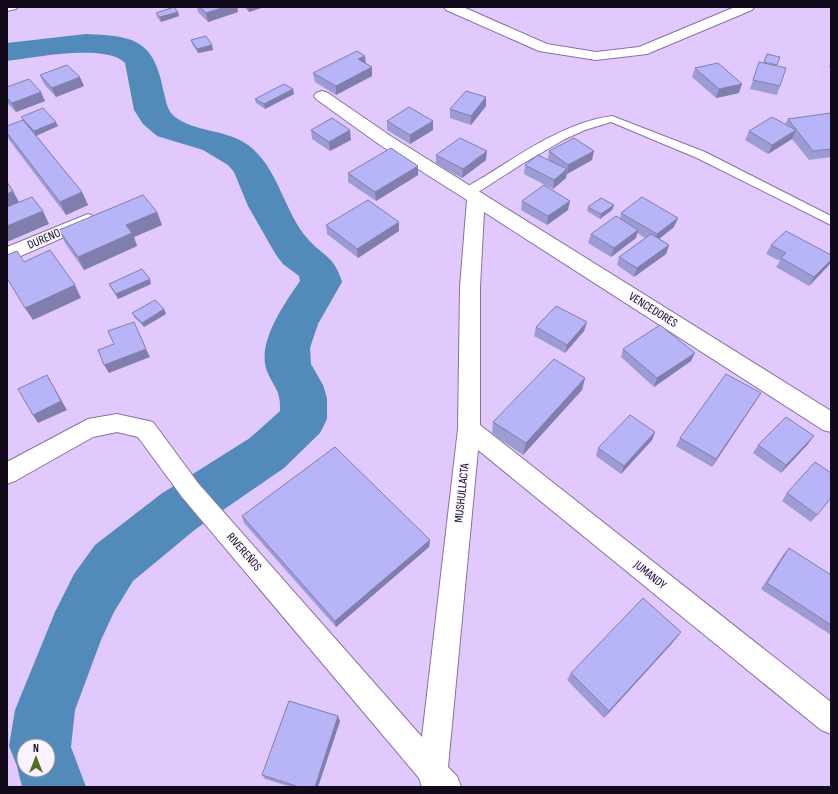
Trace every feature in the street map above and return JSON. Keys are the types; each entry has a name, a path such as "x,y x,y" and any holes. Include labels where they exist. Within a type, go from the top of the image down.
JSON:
{"street":[{"path":"451,7 544,48 596,56 642,51 747,7"},
{"name":"VENCEDORES","path":"322,96 386,141 831,423"},
{"name":"MUSHULLACTA","path":"438,782 469,429 472,195"},
{"name":"DURENO","path":"7,255 104,212"},
{"name":"RIVEREÑOS","path":"7,474 88,428 117,423 145,429 198,499 438,782"},
{"name":"JUMANDY","path":"469,429 831,720"}],"lane":[{"path":"7,8 13,7"},
{"path":"472,195 487,179 534,152 585,125 605,119 612,119 701,155 831,221"}],"building":[{"path":"174,7 178,12 160,17 156,13"},
{"path":"200,7 225,7 206,13"},
{"path":"206,36 212,45 197,49 191,40"},
{"path":"357,51 365,56 358,59 372,67 336,86 313,73"},
{"path":"767,54 780,57 777,65 764,62"},
{"path":"759,62 786,68 780,86 753,80"},
{"path":"718,63 742,84 719,89 695,68"},
{"path":"67,65 80,77 52,88 40,75"},
{"path":"29,79 41,92 12,103 7,98 7,87"},
{"path":"284,84 293,89 264,104 255,99"},
{"path":"466,91 486,97 471,116 450,109"},
{"path":"409,107 433,121 410,135 387,121"},
{"path":"43,108 56,122 34,131 21,117"},
{"path":"831,113 831,149 813,151 788,119"},
{"path":"772,117 796,130 772,145 749,131"},
{"path":"332,118 350,130 329,142 311,130"},
{"path":"23,120 82,192 60,202 7,133 7,126"},
{"path":"460,138 487,151 463,169 436,155"},
{"path":"574,138 594,151 568,165 549,151"},
{"path":"391,148 418,166 375,192 348,173"},
{"path":"538,155 567,169 554,180 525,165"},
{"path":"7,182 13,191 7,194"},
{"path":"544,185 570,201 548,216 522,201"},
{"path":"143,195 157,212 126,225 132,233 78,257 59,230"},
{"path":"32,197 43,211 7,226 7,207"},
{"path":"642,197 678,218 657,234 621,213"},
{"path":"601,198 614,205 601,214 588,207"},
{"path":"368,200 399,222 357,249 326,225"},
{"path":"616,216 638,230 614,248 591,234"},
{"path":"786,231 831,255 831,260 814,277 781,258 786,253 771,245"},
{"path":"651,234 669,245 637,268 619,257"},
{"path":"50,250 75,285 25,308 7,278 7,255 17,251 24,262"},
{"path":"142,269 150,279 116,294 109,284"},
{"path":"155,300 164,309 142,323 132,313"},
{"path":"556,306 587,322 567,345 536,327"},
{"path":"134,322 146,349 104,365 98,350 114,344 108,331"},
{"path":"660,325 695,353 657,378 623,349"},
{"path":"554,359 585,378 526,443 493,422"},
{"path":"726,374 761,393 716,459 680,438"},
{"path":"47,375 61,401 33,415 18,389"},
{"path":"630,415 655,432 624,466 598,448"},
{"path":"786,417 814,436 786,465 758,445"},
{"path":"335,447 430,540 335,621 242,516"},
{"path":"815,462 831,473 831,498 817,515 787,493"},
{"path":"789,548 831,575 831,625 767,583"},
{"path":"643,598 681,632 609,711 571,673"},
{"path":"289,701 338,716 315,787 299,787 262,775"}],"waterway":[{"path":"7,52 69,44 102,44 130,51 141,63 144,71 151,110 155,117 170,129 216,142 241,157 247,163 255,177 265,202 290,245 297,254 314,266 321,282 302,312 291,336 288,348 287,360 290,370 302,389 304,406 303,419 267,453 179,511 114,563 94,593 75,632 45,710 41,738"},
{"path":"51,778 54,787"}]}
